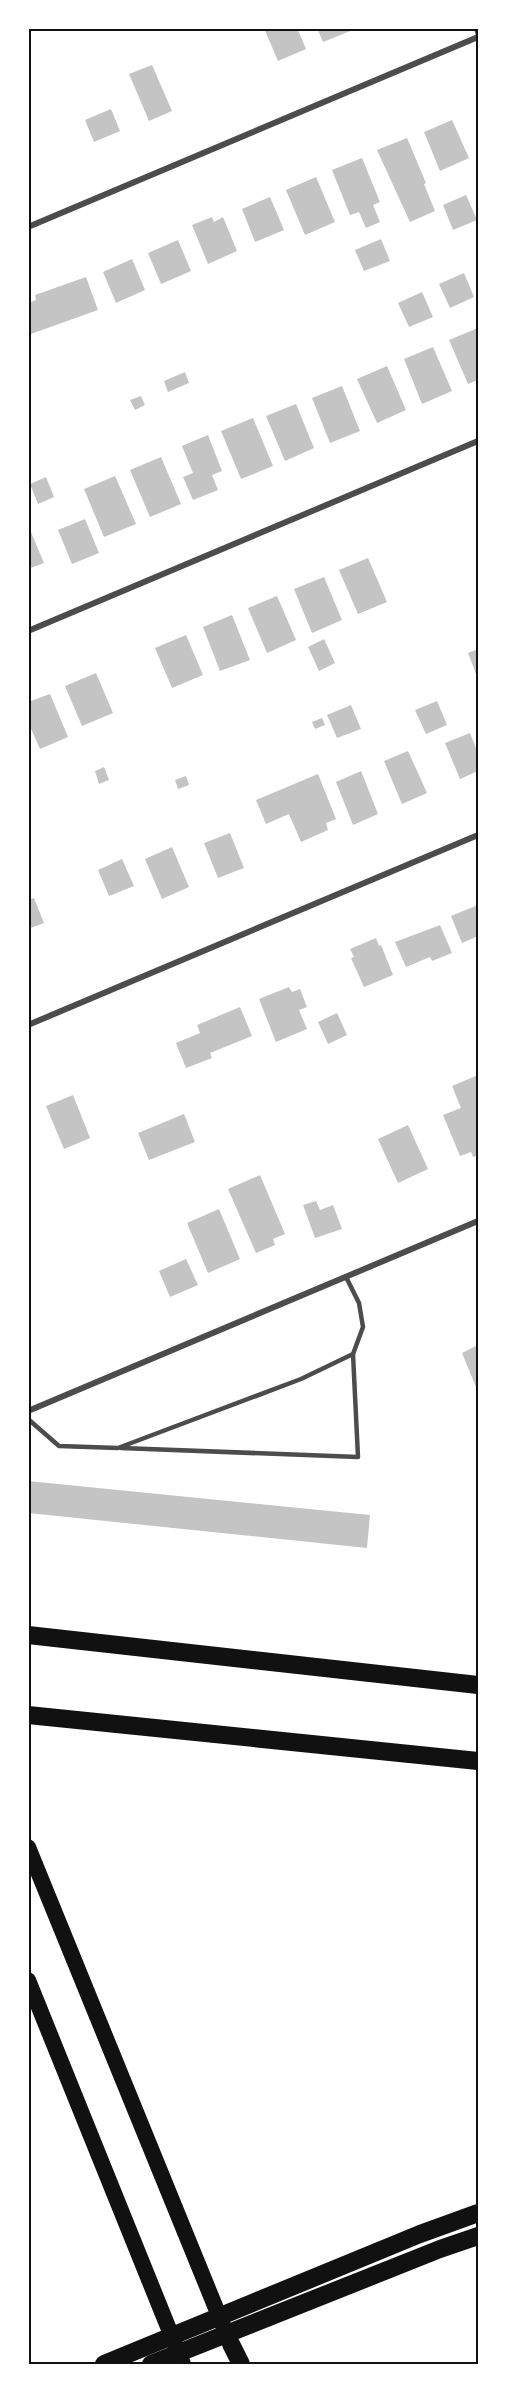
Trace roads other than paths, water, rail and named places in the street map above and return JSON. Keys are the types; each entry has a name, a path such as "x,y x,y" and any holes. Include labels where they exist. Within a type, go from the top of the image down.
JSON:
{"highway":[{"path":"28,1635 478,1685"},
{"path":"28,1715 478,1761"},
{"path":"28,1847 240,2364"},
{"path":"28,1980 183,2364"},
{"path":"151,2364 420,2234 478,2213"},
{"path":"104,2364 478,2236"}],"street":[{"path":"28,228 478,35"},
{"path":"28,631 478,441"},
{"path":"28,1025 478,835"},
{"path":"28,1411 478,1221"}],"lane":[{"path":"476,28 478,35"},
{"path":"28,1419 58,1446 358,1456 353,1354 363,1327 359,1303 346,1277"},
{"path":"118,1448 301,1378 353,1354"}]}
